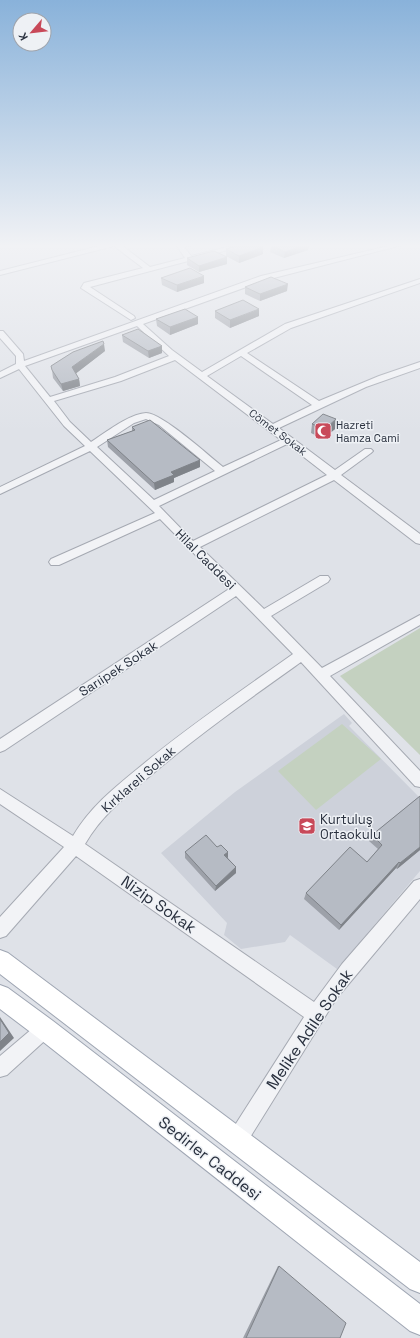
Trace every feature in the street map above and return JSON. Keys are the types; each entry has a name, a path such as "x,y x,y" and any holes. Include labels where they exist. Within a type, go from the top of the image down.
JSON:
{"main road":[{"path":"0,961 420,1279"},
{"name":"Sedirler Caddesi","path":"0,996 45,1029 420,1321"}],"street":[{"name":"Cömet Sokak","path":"112,306 134,321 175,357 202,375 420,540"},
{"path":"41,349 134,321 173,306"},
{"path":"0,376 20,358 178,306"},
{"path":"202,375 288,326 345,306"},
{"name":"Hilal Caddesi","path":"0,333 20,358 48,400 67,424 162,514 192,546 263,615 322,676 420,782"},
{"path":"241,352 318,405"},
{"path":"48,400 118,379 175,357"},
{"path":"272,428 318,405 388,374 420,365"},
{"path":"0,491 90,447 131,421 146,416 162,422 223,472"},
{"path":"152,505 289,440"},
{"path":"192,546 335,475 368,451"},
{"path":"55,562 162,514"},
{"path":"263,615 324,579"},
{"name":"Sarıipek Sokak","path":"0,746 237,590"},
{"path":"322,676 420,618"},
{"name":"Kırklareli Sokak","path":"0,930 75,846 87,826 104,806 185,738 301,655"},
{"name":"Nizip Sokak","path":"0,796 75,846 316,1014"},
{"name":"Melike Adile Sokak","path":"237,1140 316,1014 348,970 420,887"},
{"path":"0,1068 45,1029"}],"shaded area":[{"name":"Kurtuluş Ortaokulu","path":"344,714 352,723 349,726 420,798 420,871 337,969 290,935 285,942 241,949 224,935 227,923 161,853 235,792"}],"green space":[{"path":"420,628 420,755 340,676"},
{"path":"342,724 381,759 316,810 278,771"}],"building":[{"path":"227,306 254,306 259,309 230,320 215,311"},
{"path":"185,309 198,317 170,327 156,319"},
{"path":"138,329 162,346 148,351 122,335"},
{"path":"103,341 104,344 72,367 79,379 61,384 51,366 73,352"},
{"path":"323,414 336,419 325,429 312,424"},
{"path":"150,420 200,460 171,472 174,475 154,483 107,440 135,430 132,427"},
{"path":"420,796 420,847 400,863 399,862 341,925 306,893 350,847 367,862 382,845 372,835"},
{"path":"206,835 217,847 221,845 228,852 224,855 236,867 216,886 185,852"},
{"path":"0,1019 9,1033 0,1042"},
{"path":"279,1266 346,1323 340,1338 246,1338"}],"place":[{"name":"Hazreti Hamza Cami","path":"323,431"},
{"name":"Kurtuluş Ortaokulu","path":"307,826"}]}
